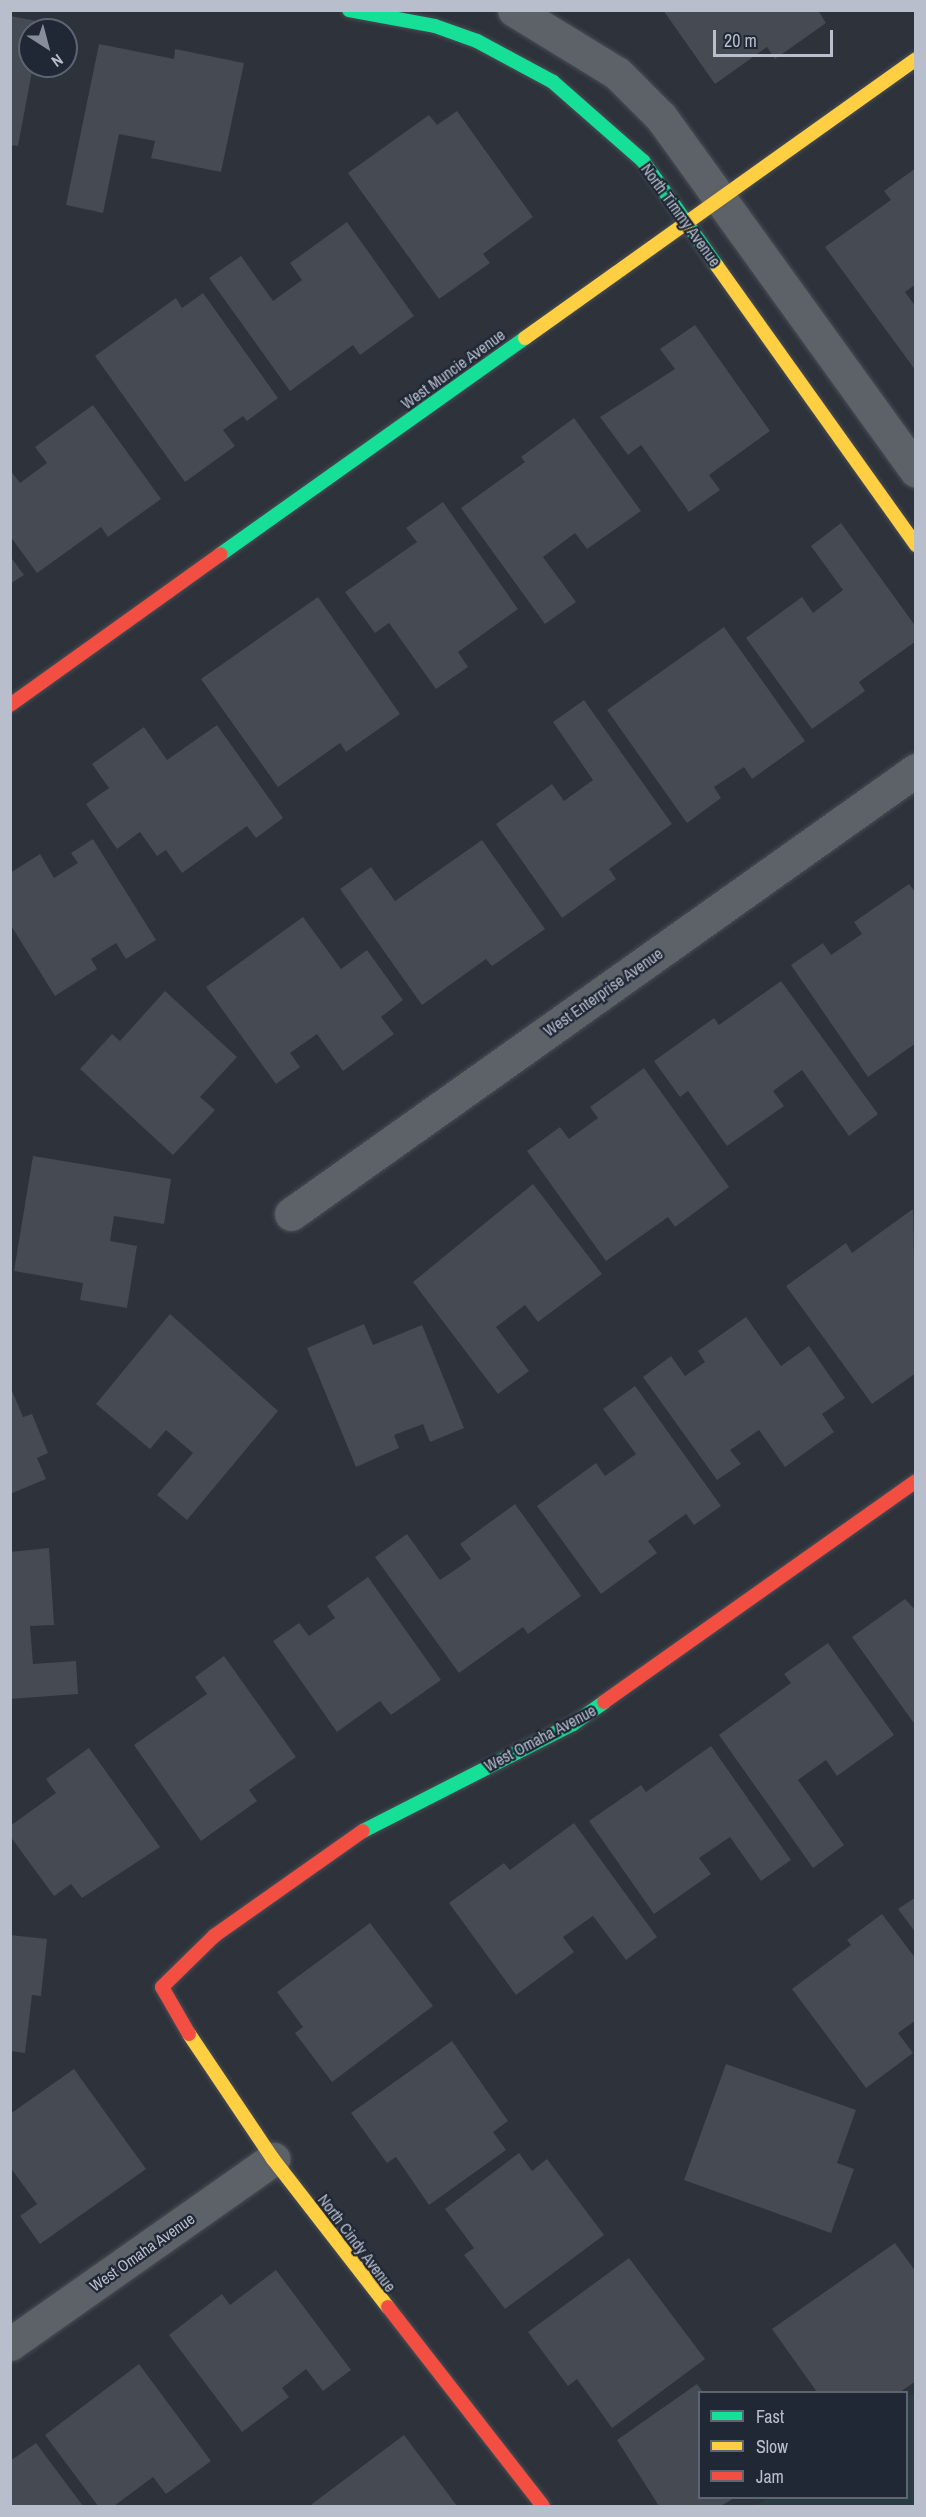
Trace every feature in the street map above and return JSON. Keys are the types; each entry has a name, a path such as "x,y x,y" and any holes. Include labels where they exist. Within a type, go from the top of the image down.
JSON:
{"street":[{"name":"North Timmy Avenue","path":"349,10 435,26 477,41 553,82 643,161 915,545"},
{"path":"513,10 617,73 661,117 915,471"},
{"name":"West Muncie Avenue","path":"10,705 915,59"},
{"name":"West Enterprise Avenue","path":"291,1214 915,770"},
{"name":"West Omaha Avenue","path":"162,1987 214,1936 319,1859 386,1816 573,1724 915,1481"},
{"name":"North Cindy Avenue","path":"162,1987 202,2056 273,2159 543,2506"},
{"name":"West Omaha Avenue","path":"10,2344 273,2159"}],"shaded area":[{"path":"915,2392 915,2506 755,2506 766,2499 908,2499 908,2397"}],"building":[{"path":"663,10 818,10 826,23 775,59 767,47 715,84"},
{"path":"10,16 21,18 18,18 18,78 31,78 18,146 10,145"},
{"path":"99,44 174,59 175,49 244,63 221,172 151,158 155,141 119,134 103,213 66,205"},
{"path":"457,111 533,217 483,254 490,263 439,299 348,173 429,115 437,125"},
{"path":"916,168 916,284 905,292 916,307 916,371 825,247 891,200 884,191"},
{"path":"347,222 414,316 360,355 353,345 290,391 209,278 241,256 273,301 302,280 290,263"},
{"path":"203,293 278,398 247,421 243,416 223,430 235,446 185,482 95,356 176,298 182,308"},
{"path":"695,325 770,431 709,475 720,490 689,512 641,445 628,455 600,417 675,369 660,349"},
{"path":"93,405 161,499 108,537 101,527 37,573 10,536 10,470 20,483 47,463 35,447"},
{"path":"574,418 641,511 587,549 575,533 543,557 576,602 545,624 461,508 525,462 521,457"},
{"path":"443,502 518,609 458,652 468,667 436,689 389,623 375,633 345,592 417,542 406,528"},
{"path":"841,523 916,627 916,641 859,682 865,691 812,729 746,638 802,597 813,613 843,590 811,546"},
{"path":"10,556 24,575 10,584"},
{"path":"318,597 400,714 346,752 340,743 278,787 201,679"},
{"path":"724,627 805,741 752,779 744,767 714,787 721,798 687,823 607,710"},
{"path":"584,700 672,824 609,869 616,879 562,918 496,824 552,784 564,801 593,780 553,722"},
{"path":"217,725 283,818 256,838 247,826 182,873 166,850 157,856 140,832 117,849 86,804 109,788 92,764 144,727 167,760"},
{"path":"93,839 156,940 126,959 116,943 91,959 97,969 55,996 10,924 10,873 40,854 54,878 78,863 71,853"},
{"path":"482,840 545,929 492,966 486,959 422,1005 340,889 371,867 395,901"},
{"path":"909,884 916,893 916,1043 868,1077 791,965 823,943 831,955 862,934 854,922"},
{"path":"303,917 341,969 367,950 403,1000 381,1017 394,1034 343,1071 317,1034 290,1053 300,1067 276,1084 206,987"},
{"path":"781,981 878,1114 849,1136 802,1070 773,1091 784,1106 727,1146 688,1091 680,1097 654,1061 714,1018 719,1025"},
{"path":"165,991 237,1057 200,1097 215,1110 173,1155 80,1069 112,1034 120,1041"},
{"path":"644,1068 729,1187 675,1227 668,1217 606,1261 527,1151 560,1127 569,1139 598,1118 590,1107"},
{"path":"33,1156 171,1179 164,1224 114,1216 110,1241 137,1246 127,1308 80,1300 83,1283 14,1271"},
{"path":"533,1184 602,1274 538,1322 525,1305 496,1327 529,1371 498,1394 413,1282"},
{"path":"913,1209 916,1373 872,1404 786,1286 846,1243 852,1253"},
{"path":"170,1314 278,1411 187,1520 157,1495 193,1453 166,1430 150,1449 96,1404"},
{"path":"746,1317 781,1366 809,1346 845,1398 822,1414 834,1432 785,1467 759,1430 730,1450 741,1464 717,1480 643,1377 671,1356 685,1376 705,1362 698,1351"},
{"path":"364,1324 373,1345 422,1325 464,1428 430,1442 423,1424 394,1435 399,1448 356,1467 307,1348"},
{"path":"10,1386 23,1417 32,1414 48,1453 37,1458 46,1479 10,1494"},
{"path":"635,1386 721,1506 694,1525 686,1514 648,1541 657,1553 601,1594 537,1506 596,1463 605,1476 636,1454 603,1409"},
{"path":"515,1504 581,1596 528,1634 523,1627 459,1673 375,1557 407,1534 440,1580 471,1559 460,1544"},
{"path":"49,1548 54,1625 30,1626 33,1664 76,1661 78,1694 10,1699 10,1552"},
{"path":"368,1577 441,1680 391,1715 380,1701 337,1732 273,1641 299,1623 309,1636 335,1618 327,1606"},
{"path":"905,1599 916,1611 916,1726 852,1637"},
{"path":"828,1643 894,1735 837,1776 826,1760 798,1780 844,1845 813,1868 719,1735 791,1683 784,1674"},
{"path":"224,1656 296,1757 249,1790 257,1801 201,1841 134,1745 207,1694 195,1677"},
{"path":"711,1746 791,1860 761,1881 730,1837 699,1858 711,1874 654,1914 589,1821 641,1785 646,1792"},
{"path":"89,1748 160,1847 82,1898 71,1884 54,1896 10,1836 10,1826 56,1793 46,1779"},
{"path":"574,1823 657,1937 626,1960 593,1916 563,1937 574,1952 516,1995 449,1903 504,1863 510,1870"},
{"path":"916,1897 916,1933 898,1909"},
{"path":"882,1914 916,1959 916,2020 898,2033 913,2053 866,2088 792,1989 851,1945 847,1940"},
{"path":"370,1923 433,2006 332,2082 295,2033 303,2027 277,1992"},
{"path":"10,1935 47,1939 41,1996 32,1995 25,2053 10,2051"},
{"path":"452,2041 508,2121 493,2132 506,2150 429,2205 396,2157 387,2163 351,2113"},
{"path":"726,2064 856,2110 837,2163 854,2169 831,2233 684,2180"},
{"path":"74,2069 146,2169 40,2244 20,2216 37,2204 10,2167 10,2114"},
{"path":"519,2153 532,2171 547,2159 604,2235 505,2309 464,2255 474,2248 445,2209"},
{"path":"895,2243 916,2272 916,2381 901,2391 816,2391 772,2329"},
{"path":"629,2258 705,2359 612,2428 577,2379 568,2386 528,2332"},
{"path":"276,2270 351,2370 323,2391 306,2369 282,2388 289,2397 242,2432 169,2335 222,2294 230,2305"},
{"path":"139,2364 211,2461 166,2494 153,2477 114,2506 98,2506 45,2435"},
{"path":"697,2384 702,2391 698,2391 698,2499 732,2499 721,2506 659,2506 617,2440"},
{"path":"404,2435 457,2506 313,2506 312,2504"},
{"path":"36,2443 83,2506 10,2506 10,2461"}],"traffic: fast":[{"path":"349,10 435,26 477,41 553,82 643,161 717,266"},
{"path":"221,554 525,338"},
{"path":"363,1831 573,1724 604,1702"}],"traffic: slow":[{"path":"525,338 916,59"},
{"path":"717,266 916,545"},
{"path":"189,2034 273,2159 388,2307"}],"traffic: jam":[{"path":"10,705 221,554"},
{"path":"604,1702 916,1481"},
{"path":"189,2034 162,1987 214,1936 363,1831"},
{"path":"388,2307 543,2506"}]}
